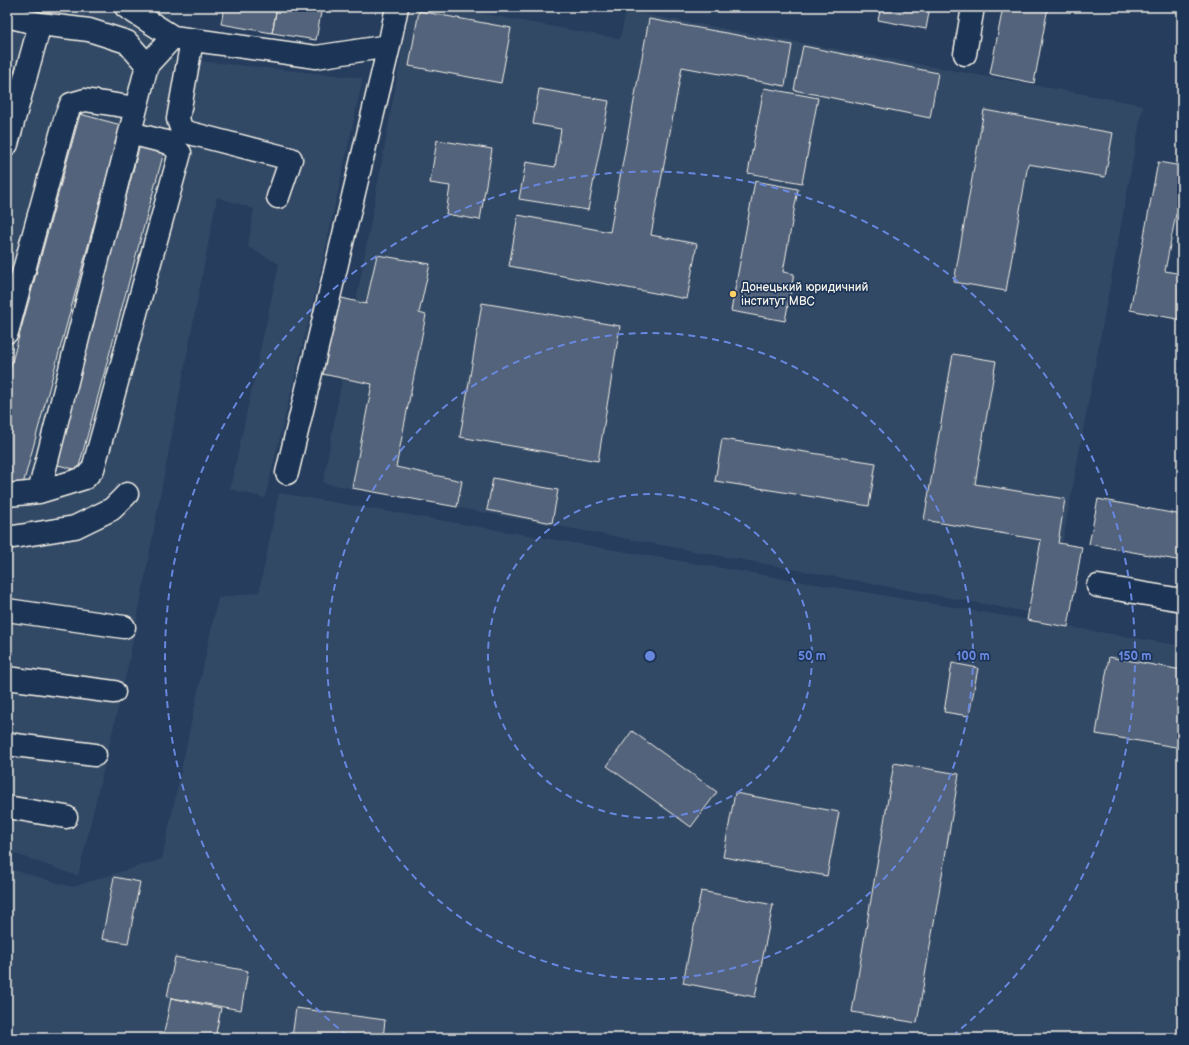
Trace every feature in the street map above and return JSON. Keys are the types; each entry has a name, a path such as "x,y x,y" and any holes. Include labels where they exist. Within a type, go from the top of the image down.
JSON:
{"street":[{"path":"126,7 182,38 316,57 389,46"},
{"path":"287,474 397,7"},
{"path":"965,54 974,7"},
{"path":"7,16 40,24 89,30 127,42 147,65"},
{"path":"7,144 40,24"},
{"path":"39,492 147,65 182,38"},
{"path":"182,38 178,119 182,131 291,159 278,197"},
{"path":"7,332 66,116 71,104 85,100 136,108"},
{"path":"7,495 39,492 84,478 93,469 180,153 170,142 130,133"},
{"path":"7,538 75,527 112,509 127,494"},
{"path":"1098,586 1182,600"},
{"path":"7,610 124,626"},
{"path":"7,678 114,692"},
{"path":"7,744 95,755"},
{"path":"7,807 66,817"}],"shaded area":[{"path":"7,7 172,7 160,57 363,78 320,273 265,498 230,489 279,264 248,247 254,209 217,197 128,666 78,876 7,851"},
{"name":"Донецький юридичний інститут МВС","path":"410,7 446,7 620,39 626,11 1143,105 1049,616 323,483"},
{"path":"279,493 1182,646 1182,1038 7,1038 7,868 72,887 162,859 218,598 259,592"}],"building":[{"path":"224,7 277,7 272,33 221,24"},
{"path":"277,7 322,7 316,40 272,33"},
{"path":"881,7 930,7 926,29 878,20"},
{"path":"1003,7 1048,7 1034,83 990,74"},
{"path":"419,11 511,28 501,83 409,66"},
{"path":"649,19 792,45 785,86 682,67 651,235 697,244 687,299 509,266 518,215 610,232"},
{"path":"803,46 938,73 930,118 794,90"},
{"path":"764,88 818,98 802,183 748,173"},
{"path":"539,89 609,101 588,210 519,199 526,162 555,167 561,129 533,124"},
{"path":"984,110 1113,133 1105,177 1028,164 1006,291 954,282"},
{"path":"80,114 121,125 22,488 7,484 7,380"},
{"path":"437,140 492,149 480,220 446,214 450,186 430,183"},
{"path":"141,141 165,148 78,470 54,464"},
{"path":"1158,162 1182,166 1182,215 1176,214 1165,271 1182,274 1182,320 1130,310"},
{"path":"755,181 798,189 783,272 794,274 785,321 731,311"},
{"path":"377,255 430,264 419,313 426,315 396,467 462,481 457,507 352,488 372,384 322,374 338,297 366,304"},
{"path":"482,303 620,326 598,461 460,437"},
{"path":"953,354 996,361 975,484 1065,499 1058,543 1082,547 1068,627 1027,620 1041,540 924,520"},
{"path":"722,439 876,463 869,506 715,481"},
{"path":"493,478 558,490 552,523 487,510"},
{"path":"1098,499 1182,515 1182,561 1089,544"},
{"path":"1109,657 1182,670 1182,748 1096,734"},
{"path":"952,663 978,668 969,716 944,712"},
{"path":"632,731 717,792 691,827 607,766"},
{"path":"894,763 959,774 917,1023 852,1012"},
{"path":"735,793 839,812 827,876 723,857"},
{"path":"114,877 140,882 128,943 102,939"},
{"path":"701,891 773,905 755,997 683,983"},
{"path":"175,957 248,971 241,1010 167,997"},
{"path":"171,998 221,1008 215,1038 163,1038"},
{"path":"296,1008 385,1020 383,1038 292,1038"}],"place":[{"name":"Донецький юридичний інститут МВС","path":"733,294"}]}
